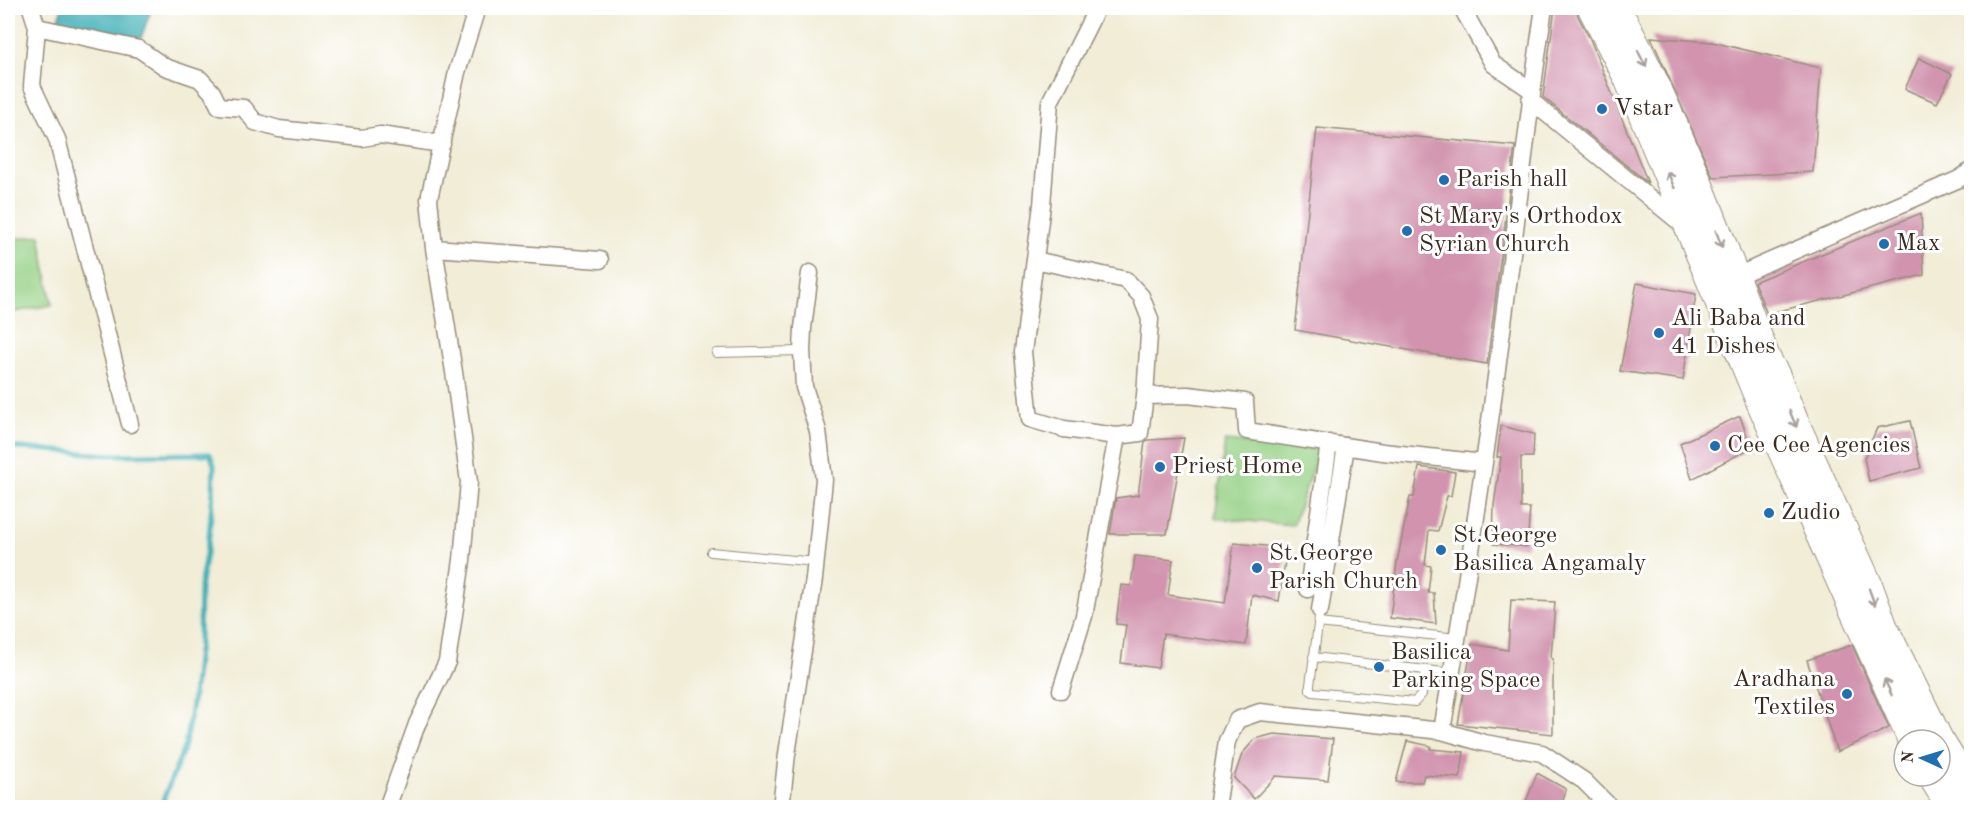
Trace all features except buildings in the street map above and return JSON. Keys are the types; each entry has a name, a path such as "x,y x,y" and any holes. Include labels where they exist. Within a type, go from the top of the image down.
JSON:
{"highway":[{"path":"1593,8 1629,78 1761,401 1908,728"},
{"path":"1615,8 1658,91 1765,358 1776,376 1793,421 1866,582 1882,626 1932,728"},
{"path":"1952,764 1971,795"},
{"path":"1941,788 1953,807"}],"street":[{"path":"31,8 37,27 32,86 57,139 130,424"},
{"path":"387,807 417,724 447,662 462,560 469,482 434,248 429,199 457,72 477,8"},
{"path":"1035,260 1126,280 1141,296 1150,319 1140,433 1117,435 1064,429 1030,419 1023,352 1042,205 1050,102 1097,8"},
{"path":"1462,8 1493,64 1693,233"},
{"path":"1442,731 1484,463 1544,8"},
{"path":"37,27 139,49 165,67 200,78 212,92 219,106 244,108 255,122 279,129 362,138 380,135 442,144"},
{"path":"1734,277 1959,179 1971,170"},
{"path":"434,248 600,260"},
{"path":"781,807 816,562 824,480 818,431 804,387 803,328 810,273"},
{"path":"1145,396 1188,395 1245,402 1247,431 1383,452 1484,463"},
{"path":"1061,690 1084,616 1117,435"},
{"path":"1308,589 1329,443"},
{"path":"1319,616 1346,446"},
{"path":"1217,807 1227,741 1237,720 1260,712 1442,731 1484,743 1542,753 1584,781 1611,807"}],"lane":[{"path":"716,353 802,351"},
{"path":"711,552 816,562"},
{"path":"1425,670 1422,694 1415,702 1313,692 1310,686 1319,616 1457,638"},
{"path":"1313,657 1452,673"}],"green space":[{"path":"40,235 52,305 8,313 8,240"},
{"path":"1225,441 1319,450 1293,525 1215,518"}],"water":[{"path":"62,8 152,8 141,38 56,25"}],"waterway":[{"path":"8,447 110,455 210,454 214,465 213,491 209,537 200,588 199,643 192,704 185,745 160,808"}],"place":[{"name":"Vstar","path":"1602,109"},
{"name":"Parish hall","path":"1444,180"},
{"name":"St Mary's Orthodox Syrian Church","path":"1407,231"},
{"name":"Max","path":"1884,244"},
{"name":"Ali Baba and 41 Dishes","path":"1659,333"},
{"name":"Cee Cee Agencies","path":"1715,446"},
{"name":"Priest Home","path":"1160,467"},
{"name":"Zudio","path":"1769,513"},
{"name":"St.George Basilica Angamaly","path":"1441,550"},
{"name":"St.George Parish Church","path":"1257,568"},
{"name":"Basilica Parking Space","path":"1379,667"},
{"name":"Aradhana Textiles","path":"1847,694"}]}
